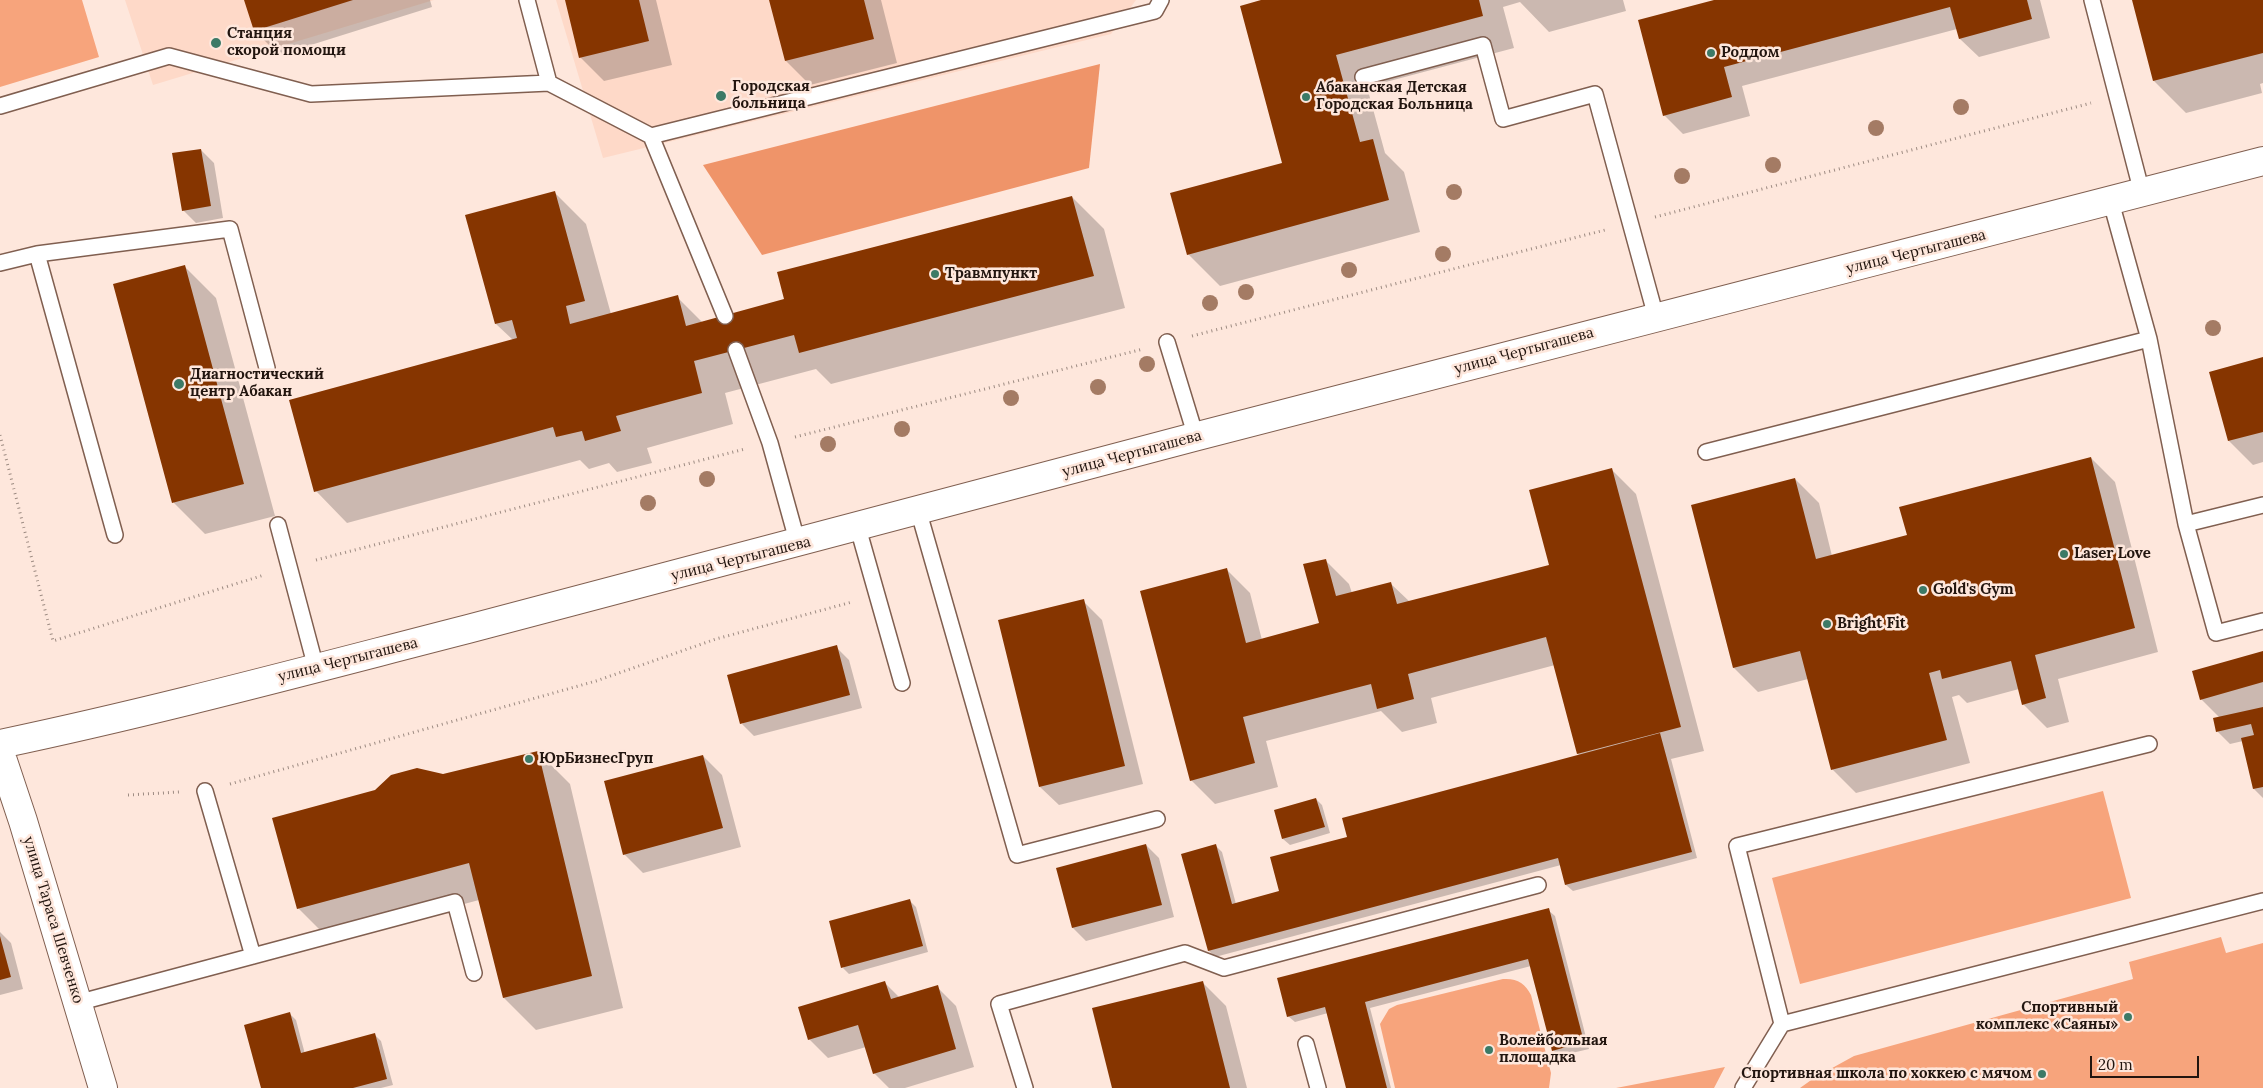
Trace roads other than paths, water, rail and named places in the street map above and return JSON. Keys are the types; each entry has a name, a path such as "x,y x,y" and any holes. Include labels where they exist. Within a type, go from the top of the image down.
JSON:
{"street":[{"name":"улица Чертыгашева","path":"0,744 108,722 798,544 1196,437 1656,317 2111,202 2263,161"},
{"name":"улица Тараса Шевченко","path":"0,752 23,820 103,1088"}],"lane":[{"path":"527,0 548,83"},
{"path":"651,136 1155,11 1161,0"},
{"path":"2092,0 2142,193"},
{"path":"1363,77 1483,45 1503,119 1595,94 1656,317"},
{"path":"0,106 170,56 312,94 548,83 651,136 725,316"},
{"path":"2111,202 2149,339 2186,524 2216,633 2263,621"},
{"path":"0,263 37,254 230,229 267,368"},
{"path":"37,254 115,535"},
{"path":"1706,452 2149,339"},
{"path":"1167,342 1196,437"},
{"path":"736,350 770,443 798,544"},
{"path":"2186,524 2263,505"},
{"path":"919,512 1017,855 1157,819"},
{"path":"278,525 316,668"},
{"path":"858,528 902,683"},
{"path":"1782,1024 1737,846 2149,744"},
{"path":"205,790 253,956"},
{"path":"1025,1088 999,1004 1185,953 1224,968 1538,885"},
{"path":"1743,1088 1782,1024 2263,901"},
{"path":"77,1003 455,902 474,973"},
{"path":"1306,1044 1318,1088"}],"place":[{"name":"Станция скорой помощи","path":"216,43"},
{"name":"Роддом","path":"1711,53"},
{"name":"Городская больница","path":"721,96"},
{"name":"Абаканская Детская Городская Больница","path":"1306,97"},
{"name":"Травмпункт","path":"935,274"},
{"name":"Диагностический центр Абакан","path":"179,384"},
{"name":"Laser Love","path":"2064,554"},
{"name":"Gold's Gym","path":"1923,590"},
{"name":"Bright Fit","path":"1827,624"},
{"name":"ЮрБизнесГруп","path":"529,759"},
{"name":"Спортивный комплекс «Саяны»","path":"2128,1017"},
{"name":"Волейбольная площадка","path":"1489,1050"},
{"name":"Спортивная школа по хоккею с мячом","path":"2042,1074"}]}
